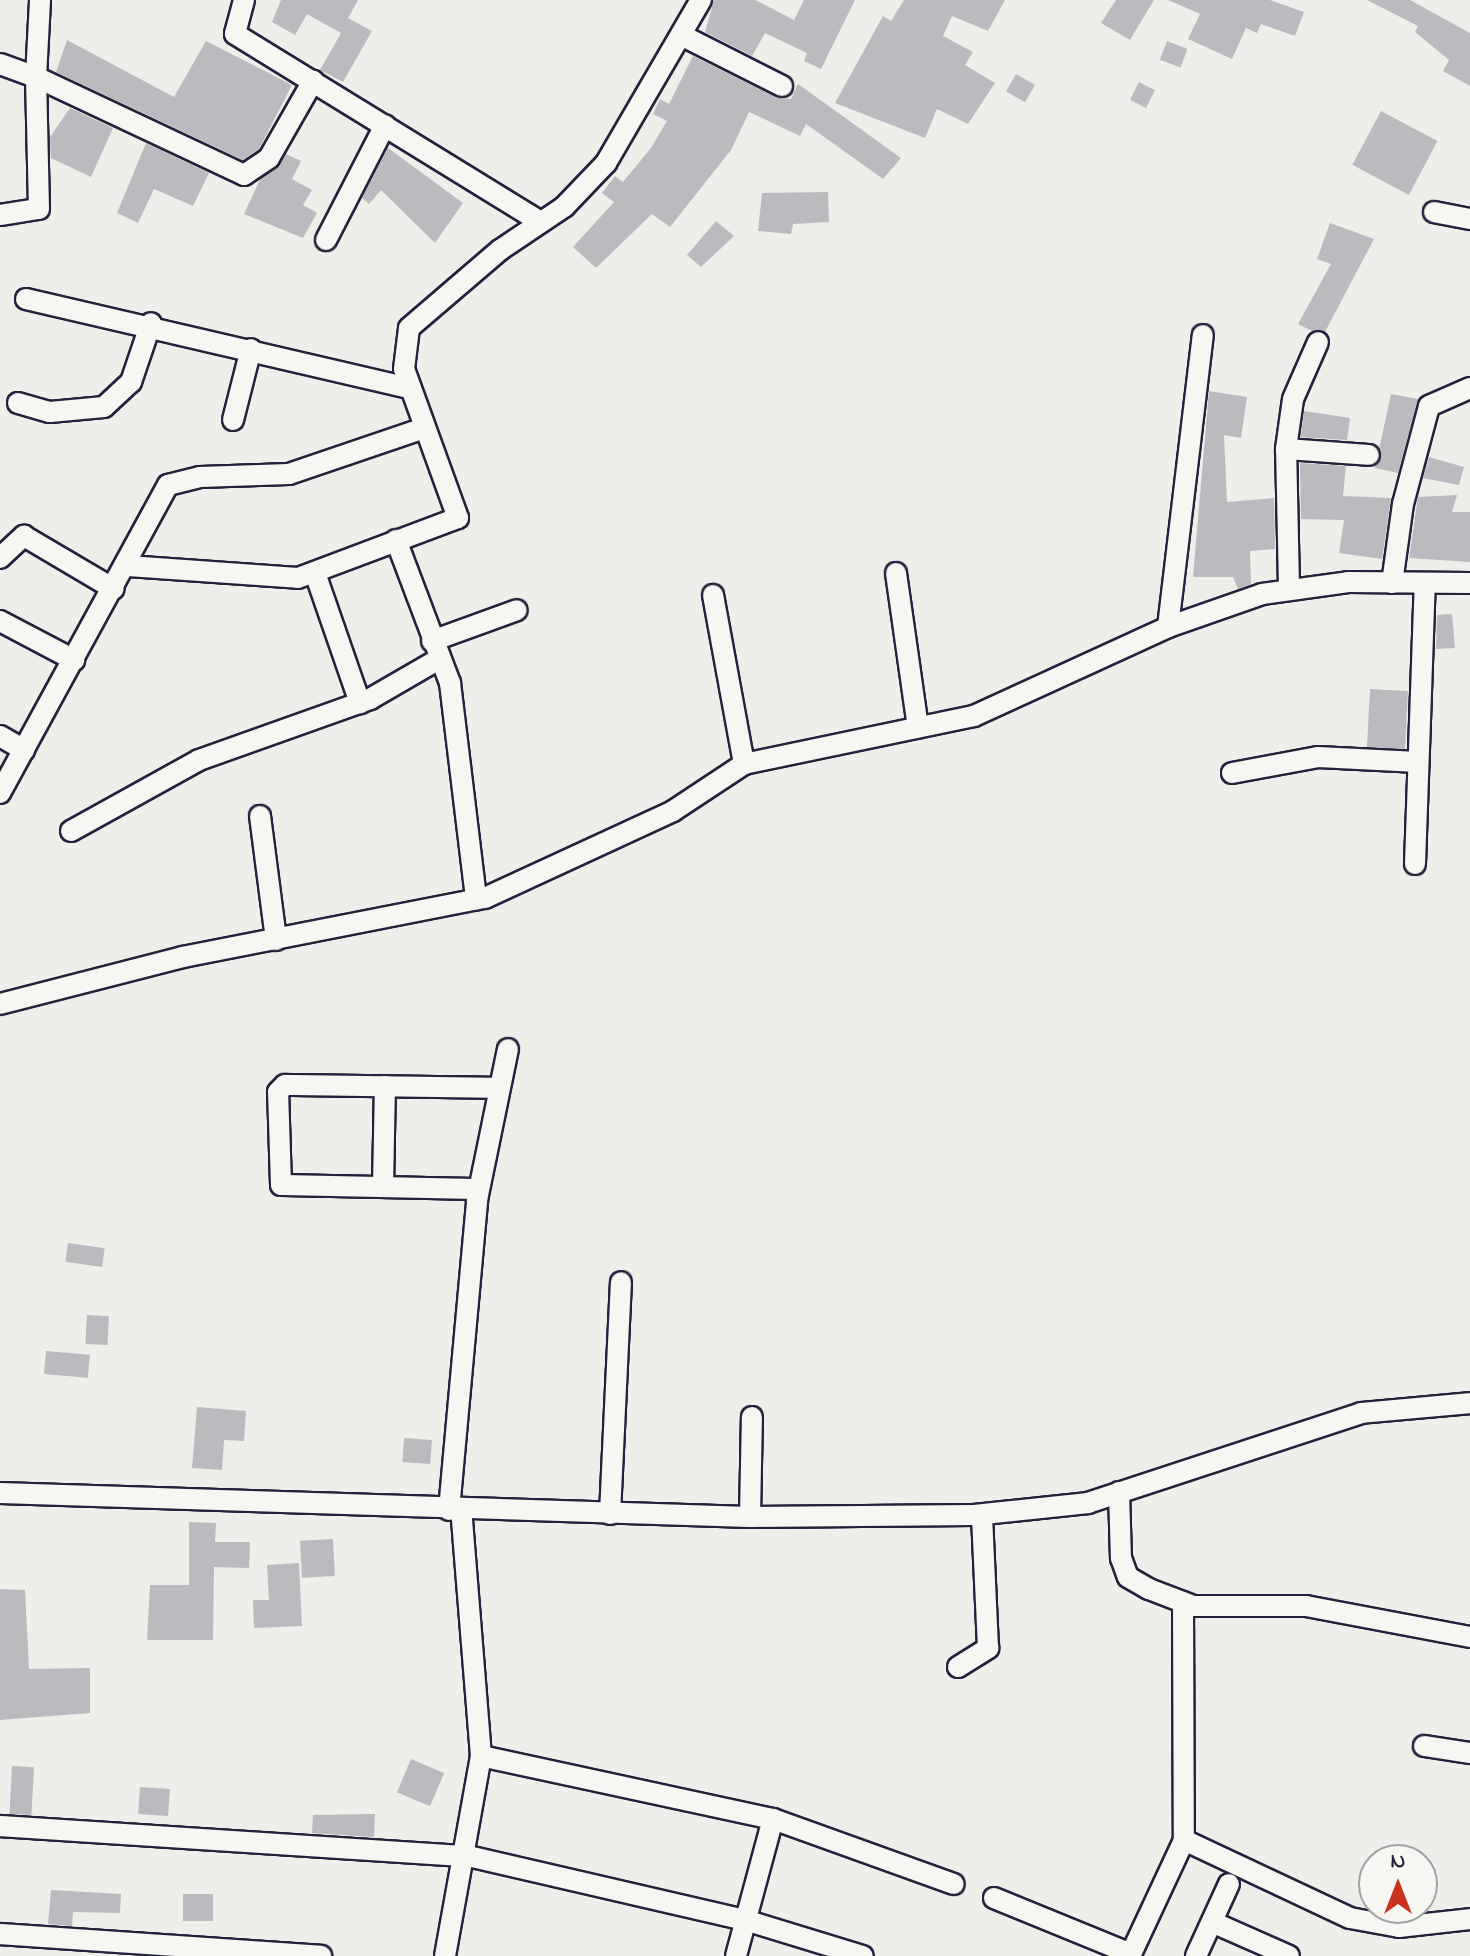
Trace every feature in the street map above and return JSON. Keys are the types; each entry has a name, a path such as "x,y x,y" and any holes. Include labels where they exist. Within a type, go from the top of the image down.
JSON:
{"street":[{"path":"0,215 39,209 36,77 40,0"},
{"path":"244,0 235,34 541,222"},
{"path":"128,566 315,573 458,518 421,429 409,388 402,355 409,328 541,222 606,163 683,36 701,0"},
{"path":"683,36 782,86"},
{"path":"0,64 36,77 244,175 269,158 313,81"},
{"path":"326,240 385,125"},
{"path":"1434,212 1470,219"},
{"path":"26,299 151,323 409,388"},
{"path":"18,403 50,412 104,407 131,382 151,323"},
{"path":"1168,627 1203,335"},
{"path":"1289,588 1286,449 1293,399 1318,342"},
{"path":"233,420 251,349"},
{"path":"1392,583 1429,406 1470,388"},
{"path":"0,793 128,566 168,485 178,480 289,474 421,429"},
{"path":"1286,449 1369,455"},
{"path":"0,558 24,536 114,589"},
{"path":"396,540 436,650 455,715 476,899"},
{"path":"315,573 360,703"},
{"path":"896,573 918,727"},
{"path":"1415,864 1425,583"},
{"path":"0,1004 276,940 476,899 673,811 744,764 918,727 1008,704 1168,627 1289,588 1470,583"},
{"path":"713,595 744,764"},
{"path":"71,831 199,760 360,703 436,650 517,610"},
{"path":"0,621 74,660"},
{"path":"0,736 24,750"},
{"path":"1232,773 1318,757 1418,762"},
{"path":"260,816 276,940"},
{"path":"445,1956 468,1856 481,1756 455,1510 478,1189 508,1049"},
{"path":"383,1187 385,1086"},
{"path":"478,1189 281,1185 275,1177 280,1087 498,1088"},
{"path":"610,1514 621,1282"},
{"path":"0,1493 610,1514 750,1517 982,1515 1088,1503 1361,1413 1470,1403"},
{"path":"750,1517 752,1417"},
{"path":"1119,1492 1128,1577 1183,1602 1306,1606 1470,1637"},
{"path":"958,1667 988,1648 982,1515"},
{"path":"994,1898 1130,1955 1184,1840 1183,1602"},
{"path":"1424,1746 1470,1753"},
{"path":"481,1756 773,1819 954,1884"},
{"path":"736,1956 773,1819"},
{"path":"0,1826 468,1856 745,1920 863,1956"},
{"path":"1184,1840 1350,1918 1399,1927 1470,1919"},
{"path":"1196,1956 1229,1884"},
{"path":"1212,1922 1289,1956"},
{"path":"0,1934 60,1947 321,1956"}],"building":[{"path":"281,0 358,0 348,18 372,31 343,82 320,70 341,33 307,14 295,35 272,22"},
{"path":"714,0 755,0 794,20 804,0 855,0 821,69 804,61 807,53 765,33 752,56 705,32"},
{"path":"904,0 1005,0 988,31 952,16 943,36 973,52 965,65 995,83 968,124 937,109 925,138 835,103 883,16 891,21"},
{"path":"1116,0 1154,0 1130,40 1101,23"},
{"path":"1168,0 1270,0 1304,12 1295,36 1261,24 1257,33 1246,28 1232,59 1188,39 1200,14"},
{"path":"1367,0 1410,0 1470,33 1470,86 1443,71 1449,60 1415,32 1418,26"},
{"path":"67,40 174,97 206,41 292,85 259,149 243,160 56,72"},
{"path":"1167,41 1188,49 1180,68 1160,60"},
{"path":"693,56 777,98 791,99 798,84 901,158 883,179 806,124 800,136 749,112 731,150 670,227 652,214 596,268 573,247 614,202 602,193 615,176 623,182 651,148 667,121 653,114 660,99 669,104"},
{"path":"1016,74 1035,85 1025,102 1006,91"},
{"path":"1139,82 1155,90 1146,108 1130,100"},
{"path":"70,108 113,128 91,177 51,158 50,137"},
{"path":"1381,111 1438,141 1409,195 1352,165"},
{"path":"146,143 209,173 193,206 154,189 138,223 117,213"},
{"path":"388,148 463,203 435,243 381,190 369,204 362,198"},
{"path":"286,154 301,161 292,179 312,190 303,205 317,213 303,238 244,214 260,180"},
{"path":"828,192 829,222 793,224 791,234 758,231 762,193"},
{"path":"716,221 734,236 701,267 687,255"},
{"path":"1330,223 1374,239 1325,332 1312,331 1298,324 1331,264 1317,259"},
{"path":"1209,391 1247,397 1241,438 1224,435 1227,502 1274,498 1275,549 1250,551 1251,584 1238,589 1233,577 1193,577"},
{"path":"1391,394 1418,399 1398,473 1375,468"},
{"path":"1304,411 1350,418 1347,440 1301,437"},
{"path":"1429,457 1464,467 1459,485 1423,478"},
{"path":"1300,463 1346,466 1343,496 1391,498 1382,559 1339,553 1344,520 1301,519"},
{"path":"1457,495 1452,512 1470,512 1470,562 1409,558 1418,497"},
{"path":"1452,614 1455,648 1436,649 1437,615"},
{"path":"1370,689 1408,691 1405,749 1367,747"},
{"path":"68,1243 105,1248 102,1267 65,1262"},
{"path":"87,1315 109,1316 107,1345 85,1344"},
{"path":"46,1351 90,1355 88,1378 44,1374"},
{"path":"197,1407 246,1411 244,1441 224,1440 222,1470 192,1468"},
{"path":"404,1438 432,1440 430,1464 402,1462"},
{"path":"189,1522 216,1523 215,1542 250,1542 249,1568 214,1567 213,1640 147,1640 150,1585 189,1585"},
{"path":"333,1539 335,1576 302,1578 300,1541"},
{"path":"299,1563 302,1626 254,1628 253,1600 269,1600 267,1565"},
{"path":"0,1589 25,1590 29,1669 90,1668 90,1713 0,1720"},
{"path":"411,1759 444,1773 430,1806 397,1792"},
{"path":"12,1766 34,1767 31,1815 9,1814"},
{"path":"140,1787 170,1789 168,1816 138,1814"},
{"path":"375,1814 374,1837 312,1833 313,1815"},
{"path":"51,1890 121,1894 120,1913 73,1912 72,1926 48,1924"},
{"path":"183,1894 213,1894 213,1921 183,1921"}]}
